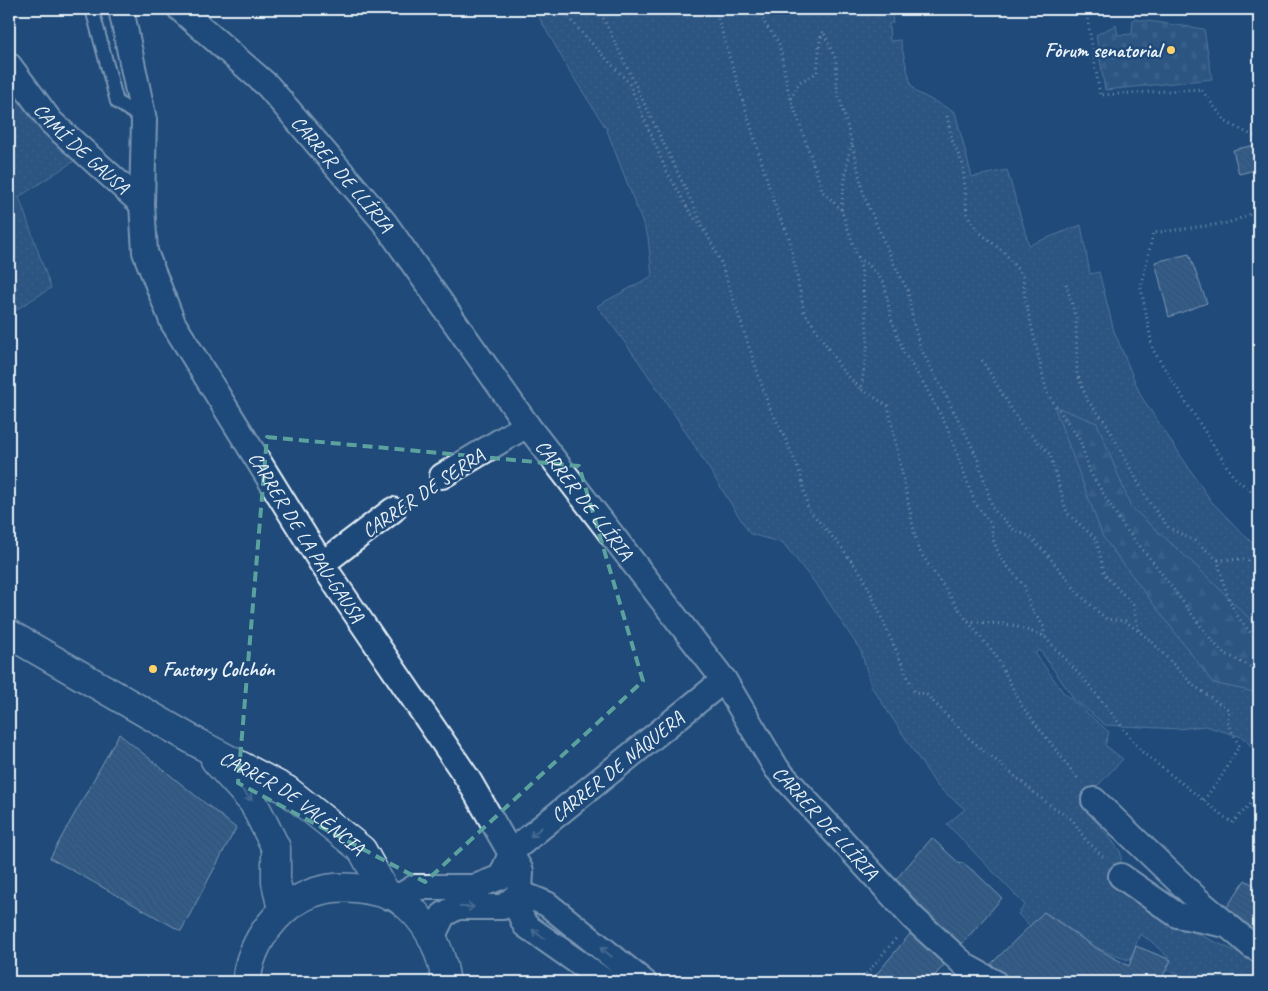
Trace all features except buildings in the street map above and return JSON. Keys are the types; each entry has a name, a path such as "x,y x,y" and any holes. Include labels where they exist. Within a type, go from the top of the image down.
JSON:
{"main road":[{"name":"CARRER DE VALÈNCIA","path":"9,634 203,746 287,790 362,850 392,896"},
{"name":"CARRER DE VALÈNCIA","path":"203,746 254,802 276,848 276,882 282,910"},
{"path":"247,982 257,941 282,910 314,892 351,886 392,896 418,917 433,936 443,959 446,982"}],"street":[{"path":"121,9 144,120"},
{"name":"CARRER DE LLÍRIA","path":"180,9 268,86 384,222 527,425 724,680 777,768 913,918 967,967 994,982"},
{"name":"CAMÍ DE GAUSA","path":"9,65 51,122 142,204"},
{"name":"CARRER DE LA PAU-GAUSA","path":"144,120 142,204 145,252 173,323 322,564 464,772 512,851"},
{"name":"CARRER DE SERRA","path":"442,476 527,425"},
{"name":"CARRER DE SERRA","path":"322,564 393,510"},
{"name":"CARRER DE NÀQUERA","path":"512,851 724,680"},
{"path":"1094,800 1198,901 1259,950"},
{"path":"392,896 415,887 475,887 501,877 512,851"},
{"path":"512,851 521,871 525,924 606,982"},
{"path":"1120,876 1177,915 1228,926"},
{"path":"433,936 443,915 457,907 503,907 524,902 547,904 644,982"}],"lane":[{"path":"92,9 117,102 144,120"}],"path":[{"path":"563,9 580,31 629,82 666,170 690,212 708,236"},
{"path":"599,9 722,265 768,404 801,476 808,509 842,548 864,578 915,693 926,694 969,738 1047,803 1073,820 1084,838 1120,876"},
{"path":"715,9 776,209 789,237 804,311 843,371 861,389 888,406 918,549 968,621 995,654 1022,706 1094,800"},
{"path":"763,9 763,21 779,43 792,98 823,192 841,209 861,267 868,342 861,389"},
{"path":"1086,9 1100,95 1201,89 1226,122 1259,139"},
{"path":"792,98 799,82 817,73 820,40 823,31 836,60 837,90 864,196 908,291 913,322 921,349 978,460 993,509 1015,531 1029,536 1047,554 1079,594 1106,619 1125,621 1176,666 1193,686 1229,710 1228,723 1239,746 1220,779 1203,801"},
{"path":"947,116 952,140 963,165 967,214 979,232 1004,254 1023,277 1027,307 1047,393 1080,440 1090,472 1124,527 1157,567 1205,632 1222,652 1259,671"},
{"path":"841,209 852,143"},
{"path":"1259,211 1228,223 1153,233 1141,288 1153,350 1233,476 1259,498"},
{"path":"858,257 869,264 884,282 891,318 904,353 924,384 948,429 975,503 991,524 993,539 1000,557 1024,586 1031,608 1044,627 1044,636"},
{"path":"1066,284 1076,318 1077,374 1088,401 1106,423 1148,501 1169,528 1195,541 1218,560 1222,584 1232,606 1246,629 1259,640"},
{"path":"982,360 1021,425 1050,454 1067,513 1096,539 1105,575 1133,605 1139,632"},
{"path":"1218,560 1245,559 1259,567"},
{"path":"968,621 1012,625 1044,636 1089,686 1141,751 1232,823 1259,795"},
{"path":"860,982 913,918"}],"highlighted area":[{"path":"267,437 579,466 643,681 425,882 238,783"}],"green space":[{"path":"534,9 891,9 893,23 889,23 890,41 900,40 911,85 916,92 955,112 972,177 1007,170 1029,245 1081,225 1090,274 1099,272 1114,331 1141,396 1211,501 1253,544 1259,538 1259,754 1242,737 1205,726 1178,729 1105,725 1074,699 1040,650 1035,653 1063,692 1109,732 1105,745 1123,759 1080,804 1109,836 1121,853 1121,876 1165,919 1259,962 1259,982 1199,982 1166,970 1171,960 1152,942 1140,934 1130,960 1095,946 1044,912 1030,926 1018,914 1025,905 947,824 965,809 937,786 871,686 861,651 819,588 783,543 750,534 658,389 597,306 652,276 648,237 606,128 572,75"},
{"path":"1133,19 1204,29 1212,79 1105,90 1096,35 1116,25 1118,35 1132,34"},
{"path":"9,65 77,159 19,197 51,288 9,314"},
{"path":"1054,406 1097,423 1131,507 1194,564 1259,628 1259,693 1213,683 1103,537"}],"place":[{"name":"Fòrum senatorial","path":"1171,50"},
{"name":"Factory Colchón","path":"153,669"}]}
